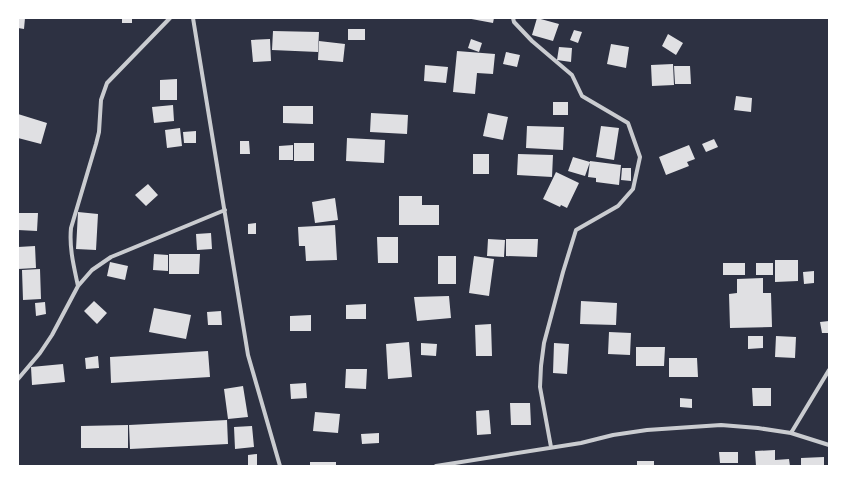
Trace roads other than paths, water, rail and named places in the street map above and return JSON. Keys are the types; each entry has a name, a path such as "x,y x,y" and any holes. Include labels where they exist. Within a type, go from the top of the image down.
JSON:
{"street":[{"path":"78,286 71,256 70,228 99,132 101,100 107,83 170,18"},
{"path":"193,18 248,355 280,466"},
{"path":"513,18 514,22 532,41 572,75 582,96 628,123 640,157 633,189 618,206 576,230 563,272 544,343 541,366 540,386 551,447"},
{"path":"18,379 40,353 52,335 78,286 92,270 111,257 225,210"},
{"path":"791,433 829,370"},
{"path":"436,466 647,430 721,425 758,428 791,433 829,445"}]}
